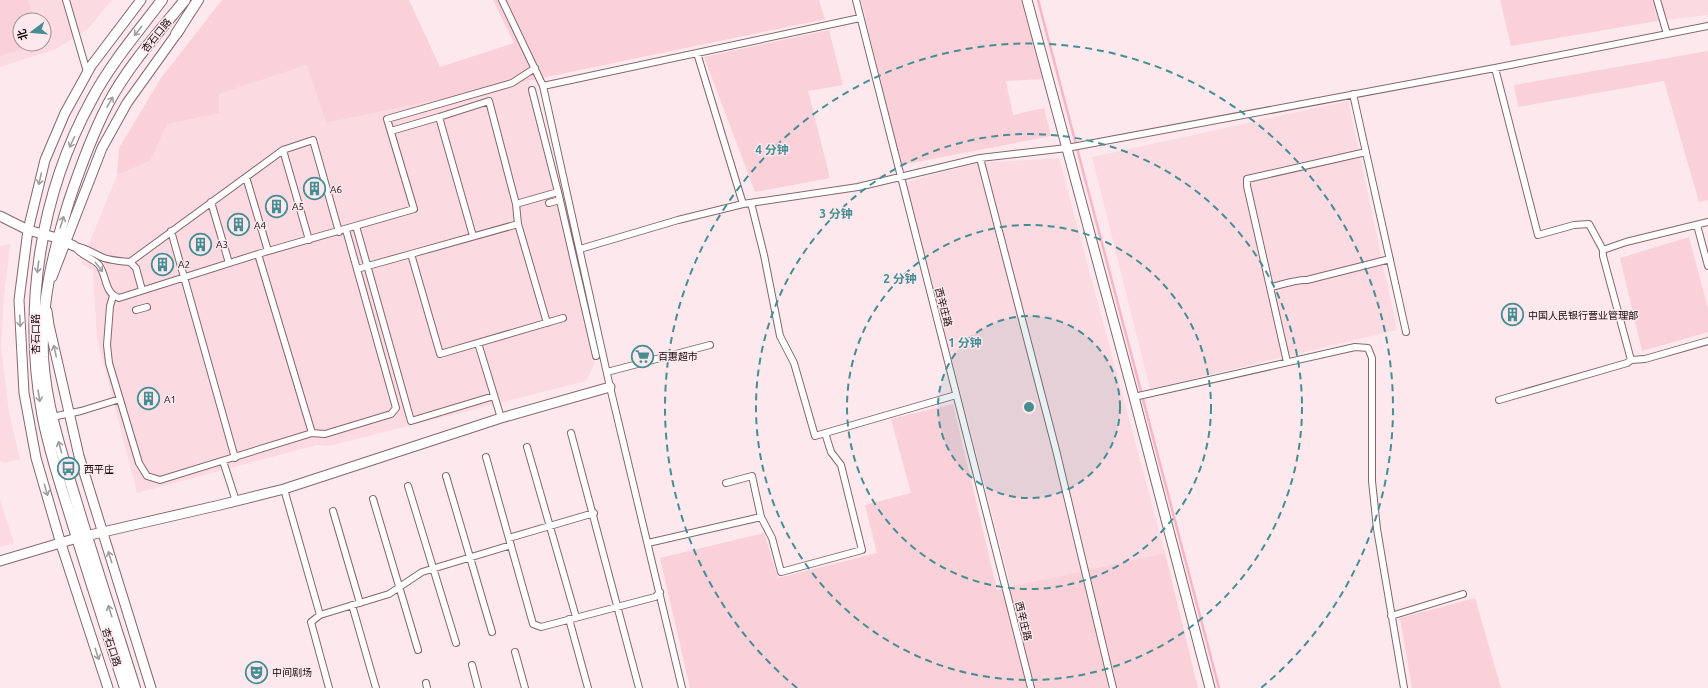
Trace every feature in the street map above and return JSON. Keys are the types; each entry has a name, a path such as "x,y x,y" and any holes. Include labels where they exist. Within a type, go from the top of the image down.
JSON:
{"main road":[{"name":"杏石口路","path":"135,688 49,444 37,383 34,334 36,283 43,234 62,164 92,99 121,53 162,0"},
{"name":"杏石口路","path":"125,688 82,537 52,416 44,358 43,332 45,295 66,242 80,168 108,104 135,62 185,0"},
{"path":"176,34 198,0"}],"street":[{"path":"66,0 87,72"},
{"name":"杏石口路","path":"108,688 61,544 36,458 24,393 19,300 28,230 45,160 65,113 87,72 141,0"},
{"path":"66,242 102,148 127,103 176,34 204,0"},
{"path":"502,0 543,86 610,387 682,688"},
{"name":"西辛庄路","path":"856,0 1031,688"},
{"path":"1027,0 1134,397 1210,688"},
{"path":"1657,0 1667,34"},
{"path":"543,86 860,18"},
{"path":"580,249 678,220 743,204 858,187 980,158 1067,148 1495,68 1708,26"},
{"path":"696,53 743,204"},
{"path":"66,242 79,253 98,264 105,276 109,291 113,296 119,298 184,276 414,209 387,119 512,83 535,68"},
{"path":"1495,68 1538,235 1574,225 1589,224 1603,250 1602,256 1631,360"},
{"path":"532,90 560,200 596,356"},
{"path":"1353,94 1406,332"},
{"path":"391,131 489,101 516,204 518,224 547,323"},
{"path":"439,117 473,236"},
{"path":"130,262 283,150 313,140 339,232"},
{"path":"283,150 308,240"},
{"path":"1287,362 1247,186 1247,179 1366,152"},
{"path":"980,158 1052,435 1113,688"},
{"path":"246,177 268,251"},
{"path":"516,204 558,192"},
{"path":"549,203 560,200"},
{"path":"211,202 229,263"},
{"path":"751,203 764,256 780,336 794,363 815,436 956,395"},
{"path":"0,216 28,230 80,246 109,259 130,262 136,268 142,290"},
{"path":"1603,250 1626,242 1708,222"},
{"path":"357,270 518,224"},
{"path":"1697,225 1708,266"},
{"path":"356,226 411,421 494,396"},
{"path":"113,296 110,306 107,345 109,363 139,463 148,476 160,480 312,433 325,434 354,426 391,414 396,408 346,230"},
{"path":"171,231 235,458"},
{"path":"258,254 312,433"},
{"path":"411,254 440,354"},
{"path":"1271,287 1292,283 1301,279 1307,280 1390,259"},
{"name":"杏石口路","path":"45,295 49,325 68,414 79,456 151,688"},
{"path":"136,310 146,307"},
{"path":"432,355 440,354 563,318"},
{"path":"1499,400 1627,363 1631,360 1645,359 1708,341"},
{"path":"478,343 501,418"},
{"path":"607,372 710,345"},
{"path":"1134,397 1354,346 1368,348 1372,358 1372,481 1377,529 1404,688"},
{"path":"0,561 82,537 284,489 501,418 610,387"},
{"path":"52,416 68,414 120,399"},
{"path":"726,483 752,476 761,517 772,538 781,572 862,550 841,465 831,452 826,433"},
{"path":"571,434 594,513 639,688"},
{"path":"527,447 576,617"},
{"path":"486,457 534,624 541,627 655,596 660,592"},
{"path":"223,461 236,501"},
{"path":"446,476 492,632"},
{"path":"408,486 432,569 437,580 456,643"},
{"path":"284,489 320,615"},
{"path":"373,499 418,650"},
{"path":"333,511 360,603"},
{"path":"509,538 594,513"},
{"path":"648,543 761,517"},
{"path":"329,688 311,622 320,615 389,594 422,572 511,545"},
{"path":"1391,616 1463,594"},
{"path":"352,605 376,688"},
{"path":"569,619 588,688"},
{"path":"515,652 525,688"},
{"path":"472,665 478,688"}],"shaded area":[{"path":"0,0 112,0 87,30 52,50 52,12 12,12 12,52 47,52 0,67"},
{"path":"0,0 28,0 32,12 12,12 12,52 13,52 0,56"},
{"path":"222,0 409,0 440,67 514,43 493,0 819,0 825,19 326,123 307,65 219,94 219,113 167,124 150,161 117,175 119,148 161,78"},
{"path":"861,0 1021,0 1043,79 1006,81 1013,115 1044,108 1051,136 901,165"},
{"path":"1500,0 1652,0 1657,21 1511,46"},
{"path":"1652,0 1708,0 1708,15 1657,21"},
{"path":"829,30 843,85 808,91 830,178 755,192 704,57"},
{"path":"1708,51 1708,200 1699,202 1664,81 1518,107 1514,85"},
{"path":"307,65 326,123 529,81 595,363 586,381 329,446 317,445 137,493 97,338 93,271 81,263 117,175 150,161 166,124 218,113 219,94"},
{"path":"1348,101 1397,330 1150,389 1092,157"},
{"path":"1059,158 1165,553 1011,587 906,182 978,163"},
{"path":"1689,237 1708,308 1708,332 1642,351 1620,258"},
{"path":"10,244 4,298 1,346 9,413 20,459 5,463 0,461 0,246"},
{"path":"953,404 997,590 1165,553 1198,688 690,688 660,558 764,533 778,578 877,553 865,505 911,493 891,419"},
{"path":"0,500 14,543 0,547"},
{"path":"1475,598 1501,688 1412,688 1400,618"}],"waterway":[{"path":"1038,0 1219,688"}],"place":[{"name":"A6","path":"314,189"},
{"name":"A5","path":"276,206"},
{"name":"A4","path":"238,225"},
{"name":"A3","path":"200,244"},
{"name":"A2","path":"162,264"},
{"name":"中国人民银行营业管理部","path":"1513,315"},
{"name":"百惠超市","path":"642,356"},
{"name":"A1","path":"149,399"},
{"name":"西平庄","path":"69,469"},
{"name":"中间剧场","path":"256,672"}]}
